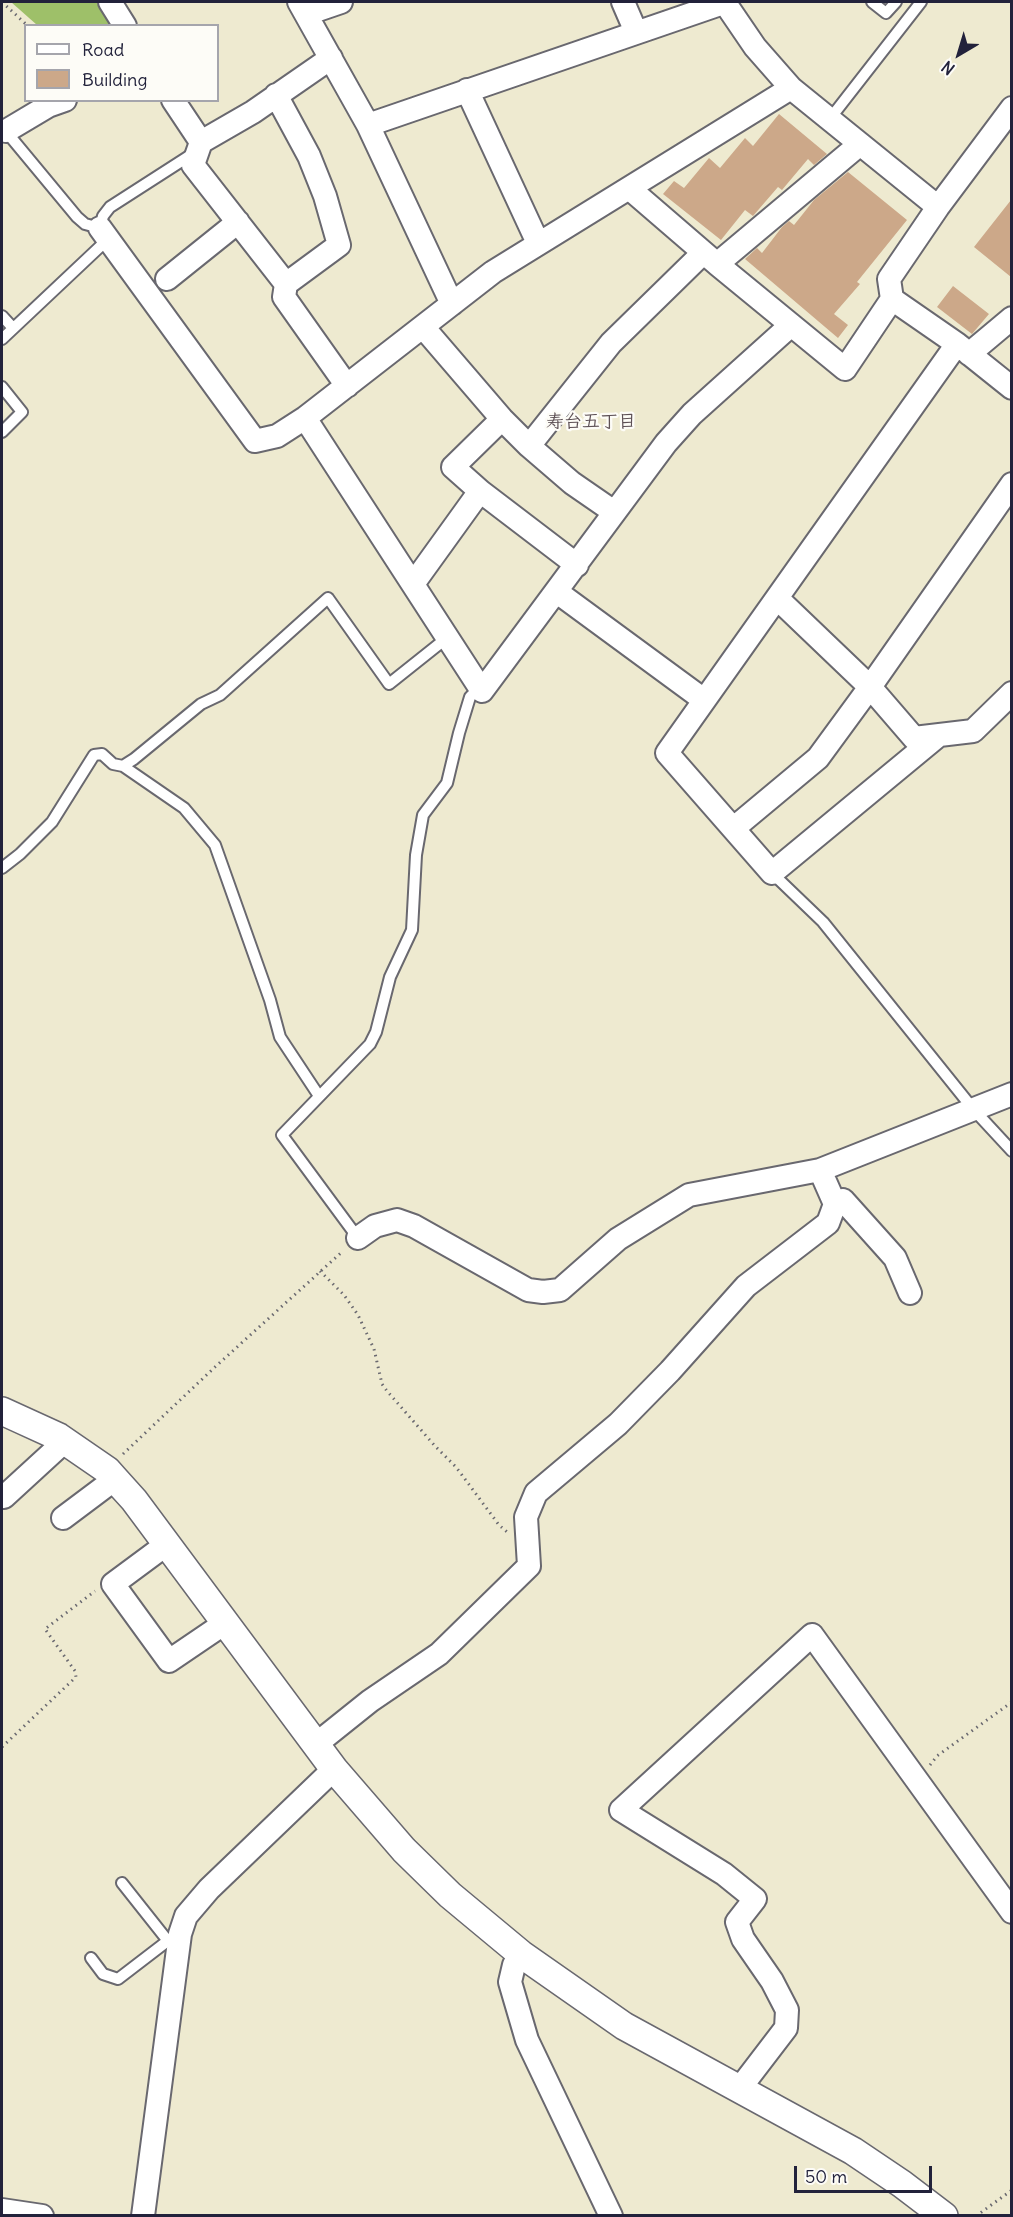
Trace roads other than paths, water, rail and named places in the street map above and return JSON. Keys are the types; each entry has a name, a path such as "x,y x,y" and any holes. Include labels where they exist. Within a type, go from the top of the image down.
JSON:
{"street":[{"path":"110,2 124,24"},
{"path":"341,2 302,8 368,125 452,304"},
{"path":"622,2 636,32"},
{"path":"368,125 726,2 755,47 791,88 938,207"},
{"path":"286,284 193,165 200,146 331,58"},
{"path":"100,228 255,441 277,436 305,418 493,272 791,88"},
{"path":"467,90 538,243"},
{"path":"276,96 309,156 326,196 339,245 286,284 284,297 347,386"},
{"path":"4,129 59,102"},
{"path":"175,102 200,146"},
{"path":"630,189 845,369 892,299 889,279 938,207 1011,108"},
{"path":"529,446 611,343 710,258 860,144"},
{"path":"167,279 238,222"},
{"path":"892,299 963,349 1011,388"},
{"path":"939,735 772,873 667,753 963,349 1011,318"},
{"path":"305,418 483,691 666,443 692,414 791,325"},
{"path":"423,327 502,419 529,446 572,483 614,512"},
{"path":"502,419 453,467 480,491 577,565"},
{"path":"734,828 818,758 1011,484"},
{"path":"413,584 480,491"},
{"path":"557,592 704,700"},
{"path":"778,599 870,687 915,738 973,731 1011,693"},
{"path":"358,1238 375,1226 397,1221 414,1226 528,1290 543,1292 560,1290 618,1239 689,1195 820,1170 1011,1094"},
{"path":"820,1170 835,1204"},
{"path":"315,1745 370,1701 439,1653 529,1566 526,1516 536,1493 618,1424 670,1371 746,1286 828,1223 835,1204 843,1200 895,1258 910,1293"},
{"path":"2,1411 65,1441 111,1474 134,1500 334,1769 404,1850 450,1895 521,1954 624,2026 853,2151 944,2216"},
{"path":"4,1497 65,1441"},
{"path":"63,1518 111,1474"},
{"path":"167,1544 113,1584 169,1661 225,1623"},
{"path":"743,2092 747,2079 786,2028 787,2010 772,1981 743,1939 737,1922 756,1899 724,1874 621,1810 812,1635 1011,1912"},
{"path":"142,2216 175,1936 186,1916 209,1889 334,1769"},
{"path":"521,1954 514,1965 510,1982 527,2040 611,2216"},
{"path":"2,2210 42,2216"}],"lane":[{"path":"872,2 886,14 896,2"},
{"path":"829,120 921,2"},
{"path":"4,129 76,217 85,224 100,228"},
{"path":"2,339 106,241 100,228 103,216 110,207 200,146"},
{"path":"2,316 13,328"},
{"path":"2,387 22,412 2,432"},
{"path":"123,766 201,704 220,695 328,598 389,684 448,637"},
{"path":"358,1238 282,1135 370,1044 376,1032 390,977 412,930 416,855 423,815 447,783 470,697 480,687"},
{"path":"2,868 20,854 52,822 94,755 102,754 113,764 123,766 184,808 215,845 270,1000 280,1037 319,1096"},
{"path":"772,873 823,922 974,1110 1011,1151"},
{"path":"91,1958 103,1974 118,1979 175,1936 122,1883"}],"district":[{"name":"寿台五丁目","path":"591,422"}]}
